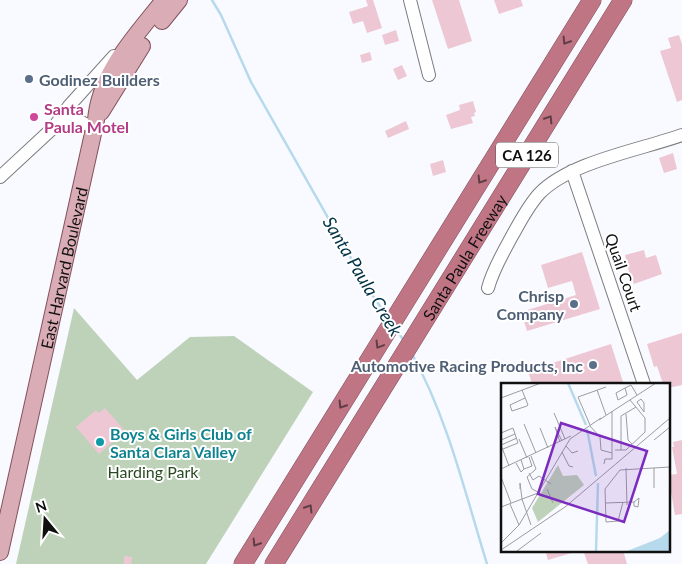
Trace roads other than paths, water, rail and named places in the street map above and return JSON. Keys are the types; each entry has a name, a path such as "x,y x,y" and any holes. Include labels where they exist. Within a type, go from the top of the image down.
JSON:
{"highway":[{"name":"Santa Paula Freeway","path":"243,564 592,0"},
{"name":"Santa Paula Freeway","path":"274,564 623,0"}],"main road":[{"name":"East Harvard Boulevard","path":"0,552 97,105 109,75 122,54 170,1"}],"street":[{"path":"410,0 429,75"},
{"path":"0,177 54,127 69,106 170,1"},
{"path":"54,127 64,122 76,120 94,124"},
{"path":"488,288 493,271 532,202 548,186 572,171 682,135"},
{"name":"Quail Court","path":"572,171 644,383"}],"waterway":[{"name":"Santa Paula Creek","path":"212,0 221,15 251,82 369,290 388,318"},
{"name":"Santa Paula Creek","path":"396,329 404,341"},
{"name":"Santa Paula Creek","path":"412,354 425,379 446,430 487,564"}],"place":[{"name":"Godinez Builders","path":"29,79"},
{"name":"Santa Paula Motel","path":"34,117"},
{"name":"Chrisp Company","path":"574,304"},
{"name":"Automotive Racing Products, Inc","path":"593,365"},
{"name":"Boys & Girls Club of Santa Clara Valley","path":"100,442"}],"park label":[{"name":"Harding Park","path":"153,471"}]}
